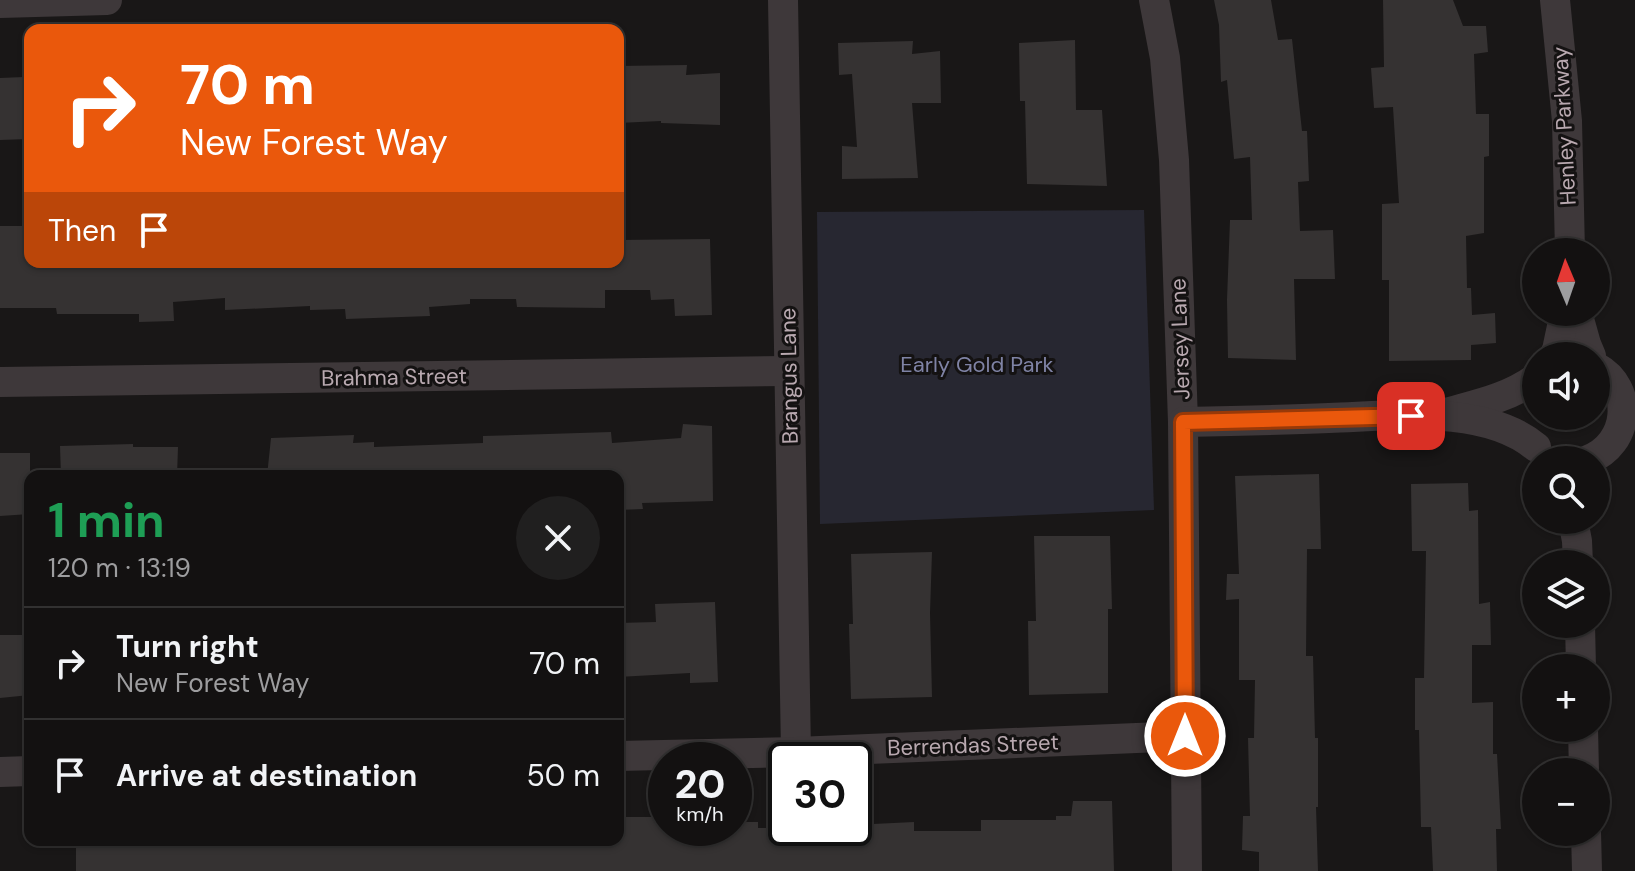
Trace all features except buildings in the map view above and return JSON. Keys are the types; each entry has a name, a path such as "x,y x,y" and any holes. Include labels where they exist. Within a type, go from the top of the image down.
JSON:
{"street":[{"path":"0,3 107,0"},
{"name":"Brangus Lane","path":"783,0 796,742"},
{"name":"Jersey Lane","path":"1154,0 1165,58 1174,160 1183,422 1187,871"},
{"name":"Henley Parkway","path":"1555,0 1567,121 1570,238"},
{"name":"Brahma Street","path":"0,382 788,371"},
{"path":"1610,374 1635,392"},
{"path":"1610,378 1617,386 1624,414 1621,428 1610,446"},
{"path":"1440,415 1508,395 1522,387"},
{"path":"1183,422 1440,415 1505,429 1536,446"},
{"path":"1526,430 1538,446"},
{"name":"Berrendas Street","path":"872,749 1185,736"},
{"name":"Berrendas Street","path":"624,756 768,753"},
{"path":"0,772 24,771"},
{"path":"1586,846 1587,871"}],"green space":[{"name":"Early Gold Park","path":"1144,210 1154,510 820,524 817,212"}],"route":[{"path":"1185,736 1183,422 1411,416"}]}
